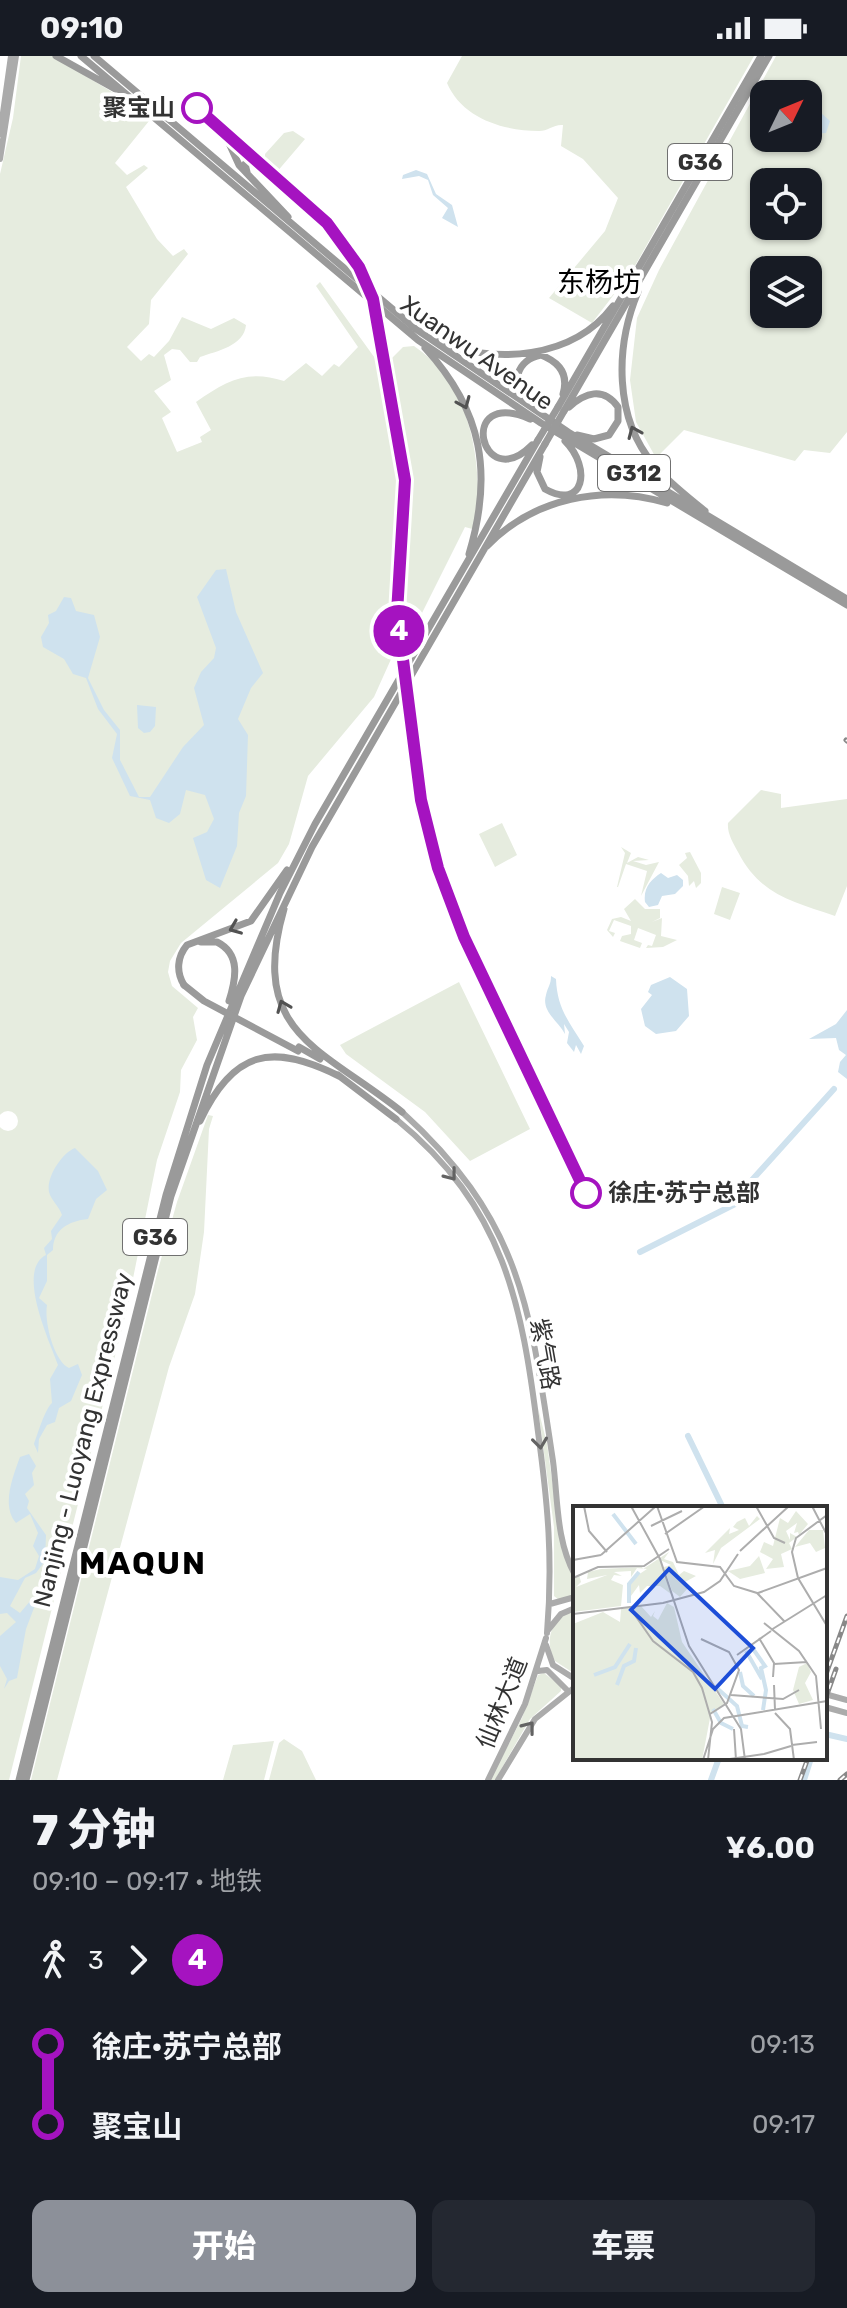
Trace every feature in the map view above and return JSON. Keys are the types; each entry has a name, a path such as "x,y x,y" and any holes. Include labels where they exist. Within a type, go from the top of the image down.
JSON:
{"highway":[{"path":"58,56 88,71 91,60"},
{"path":"58,56 122,91"},
{"name":"Xuanwu Avenue","path":"81,56 91,60 416,329 544,417 726,527 847,605"},
{"name":"Nanjing - Luoyang Expressway","path":"561,409 761,56"},
{"name":"Nanjing - Luoyang Expressway","path":"19,1780 166,1195 207,1065 280,893 315,824 467,562 664,239 769,56"},
{"name":"Xuanwu Avenue","path":"91,60 122,91 418,340 545,436 847,599"},
{"path":"228,141 233,157 297,228"},
{"path":"247,174 245,164 252,162"},
{"path":"664,239 636,296 627,325 624,402 632,431 654,466 726,527"},
{"path":"416,329 439,342 469,351 506,355 548,349 576,337 607,313 639,268"},
{"path":"418,340 447,373 462,399 476,441 482,481 480,520 467,562"},
{"path":"544,417 523,399 518,388 521,365 529,358 541,355 551,359 564,374 561,409"},
{"path":"561,409 579,398 597,393 613,400 619,414 615,428 602,438 568,432"},
{"path":"505,411 575,451 583,465 582,480 575,490 556,494 539,481 545,436 524,454 502,459 485,448 482,436 487,421 505,411"},
{"path":"478,556 519,518 543,506 604,495 651,498 685,510"},
{"name":"Nanjing - Luoyang Expressway","path":"26,1780 173,1194 241,996 289,892 505,504"},
{"path":"315,824 267,903 251,921 230,931 195,940 181,951 179,968 186,983 205,998 357,1079"},
{"path":"289,892 273,965 281,1005 305,1042 402,1112"},
{"path":"186,983 183,962 185,954 195,944 217,942 233,957 235,984 207,1065"},
{"path":"299,1049 396,1119"},
{"path":"173,1194 198,1125 220,1084 239,1066 275,1055 307,1061 339,1076"}],"main road":[{"path":"0,134 14,56"},
{"path":"0,159 14,56"},
{"name":"紫气路","path":"402,1112 451,1160 486,1209 520,1282 545,1409 560,1525 573,1568"},
{"name":"紫气路","path":"396,1119 444,1166 479,1213 508,1275 532,1343 552,1551 547,1635"},
{"path":"536,1409 540,1406 545,1409"},
{"path":"550,1604 573,1598"},
{"path":"573,1609 556,1618 547,1635 553,1665 573,1678"},
{"name":"仙林大道","path":"488,1780 525,1704 547,1635"},
{"path":"538,1671 547,1670 571,1689"},
{"name":"仙林大道","path":"498,1780 526,1730 571,1689"},
{"path":"827,1695 847,1700"},
{"path":"827,1708 847,1713"}],"shaded area":[{"path":"21,56 53,56 112,92 149,121 115,163 127,175 144,165 148,168 126,187 157,239 173,256 184,249 188,254 151,300 149,324 127,347 141,361 149,354 154,357 169,341 182,317 211,329 234,318 246,325 235,343 200,357 197,362 190,362 180,350 172,349 164,355 171,380 154,391 171,412 162,418 177,452 202,442 200,437 211,430 196,402 217,388 248,377 284,381 306,363 322,376 334,364 339,367 358,347 316,286 320,282 377,361 392,358 403,347 414,346 450,382 470,429 478,479 478,505 476,530 465,527 413,631 392,657 374,697 308,776 289,844 278,863 181,943 170,961 168,972 172,986 198,1008 193,1017 197,1040 181,1070 180,1092 157,1160 127,1308 9,1780 0,1780 0,174 13,118"},
{"path":"462,56 754,56 632,271 592,323 549,298 605,231 618,198 583,159 561,146 563,125 539,131 512,128 485,120 463,105 447,83"},
{"path":"776,56 847,56 847,432 830,453 804,450 795,461 684,430 656,458 636,422 630,380 637,318 659,270 750,104 750,152 822,152 822,80 763,80"},
{"path":"293,131 305,139 276,173 265,163 265,154 284,133"},
{"path":"761,790 781,794 781,808 847,799 847,886 835,916 791,900 767,887 756,878 738,852 729,834 728,823"},
{"path":"502,823 517,855 495,867 479,834"},
{"path":"621,847 631,853 627,863 638,857 649,860 633,861 646,865 659,862 641,896 647,871 626,864 617,887 625,853"},
{"path":"690,852 701,873 701,883 696,888 694,881 689,886 688,876 679,865 687,858 685,853"},
{"path":"722,887 740,893 730,920 714,914"},
{"path":"635,899 645,909 660,909 660,918 652,922 662,918 661,936 677,940 663,947 646,948 652,946 656,935 638,928 634,940 642,943 640,948 620,941 622,936 631,934 631,926 614,920 609,931 615,933 613,937 607,930 612,919 621,917 631,921 624,909"},
{"path":"459,982 530,1129 470,1161 425,1112 346,1054 340,1045"},
{"path":"208,1115 213,1116 209,1129 204,1232 195,1294 169,1367 57,1780 31,1780 158,1270 177,1202"},
{"path":"538,1408 547,1444 559,1530 573,1574 573,1596 559,1600 554,1596 554,1527"},
{"path":"573,1610 573,1673 555,1661 550,1645 555,1624"},
{"path":"544,1673 561,1686 561,1691 530,1719 495,1780 490,1780 522,1718 538,1675"},
{"path":"284,1739 302,1751 316,1780 269,1780 279,1743"},
{"path":"274,1741 264,1780 223,1780 233,1745"}],"water":[{"path":"822,114 830,121 826,133 822,133"},
{"path":"416,170 427,174 436,194 452,205 458,227 442,218 448,208 433,195 428,180 419,176 402,179 403,175"},
{"path":"226,569 236,612 263,673 251,688 238,719 248,735 246,796 239,813 237,846 220,888 206,880 193,838 207,832 214,819 205,795 186,790 180,814 169,823 156,818 150,800 130,796 112,758 117,734 98,709 86,678 73,674 64,659 43,647 41,637 49,623 48,615 56,611 64,597 71,598 76,611 94,615 100,637 88,678 104,710 120,730 120,760 139,797 150,797 183,747 204,725 194,688 201,672 214,658 216,648 197,597 216,570"},
{"path":"137,705 156,707 155,726 150,732 144,733 138,728"},
{"path":"661,873 668,878 677,875 683,880 683,886 675,894 662,896 658,905 649,907 645,902 647,888"},
{"path":"551,976 556,979 565,1014 584,1046 581,1054 576,1045 574,1052 567,1043 569,1032 564,1024 565,1034 546,1006"},
{"path":"670,977 687,989 689,1016 676,1031 656,1034 645,1026 641,1009 652,995 648,992 651,985"},
{"path":"847,1010 847,1079 838,1072 840,1062 846,1055 839,1050 836,1038 809,1039 836,1024"},
{"path":"75,1148 98,1171 107,1190 96,1199 88,1219 68,1224 59,1232 53,1250 47,1255 47,1281 39,1298 47,1305 51,1340 64,1364 69,1368 78,1364 82,1375 71,1401 59,1408 55,1422 47,1425 39,1439 38,1453 34,1444 52,1403 50,1379 58,1365 37,1306 34,1275 38,1263 46,1255 44,1248 52,1239 51,1231 62,1215 49,1192 52,1173 60,1160"},
{"path":"29,1454 36,1466 32,1473 34,1485 25,1494 29,1501 27,1508 46,1535 45,1561 36,1573 25,1578 10,1606 20,1613 31,1600 37,1600 26,1629 17,1678 9,1681 4,1689 7,1679 0,1666 0,1636 16,1622 7,1613 0,1614 0,1577 18,1580 35,1569 39,1556 33,1546 38,1533 30,1514 16,1523 9,1508 17,1465 20,1457"}],"pier":[{"path":"4,1112 12,1112 17,1117 17,1125 12,1130 4,1130 -1,1125 -1,1117"}],"waterway":[{"path":"752,1180 834,1089"},
{"path":"640,1252 745,1199"},
{"path":"688,1436 722,1506"},
{"path":"827,1734 847,1739"},
{"path":"711,1780 718,1760"},
{"path":"804,1780 810,1760"}],"railway":[{"path":"827,1671 847,1616"},
{"path":"827,1694 836,1669"},
{"path":"800,1780 807,1760"},
{"path":"840,1780 847,1774"}],"metro line":[{"name":"4","path":"197,108 293,189 327,223 359,267 373,299 405,480 397,613 421,800 438,868 464,937 586,1193"}],"place":[{"name":"聚宝山","path":"197,108"},
{"name":"徐庄·苏宁总部","path":"586,1193"}],"district":[{"name":"东杨坊","path":"599,282"},
{"name":"MAQUN","path":"143,1563"}]}
